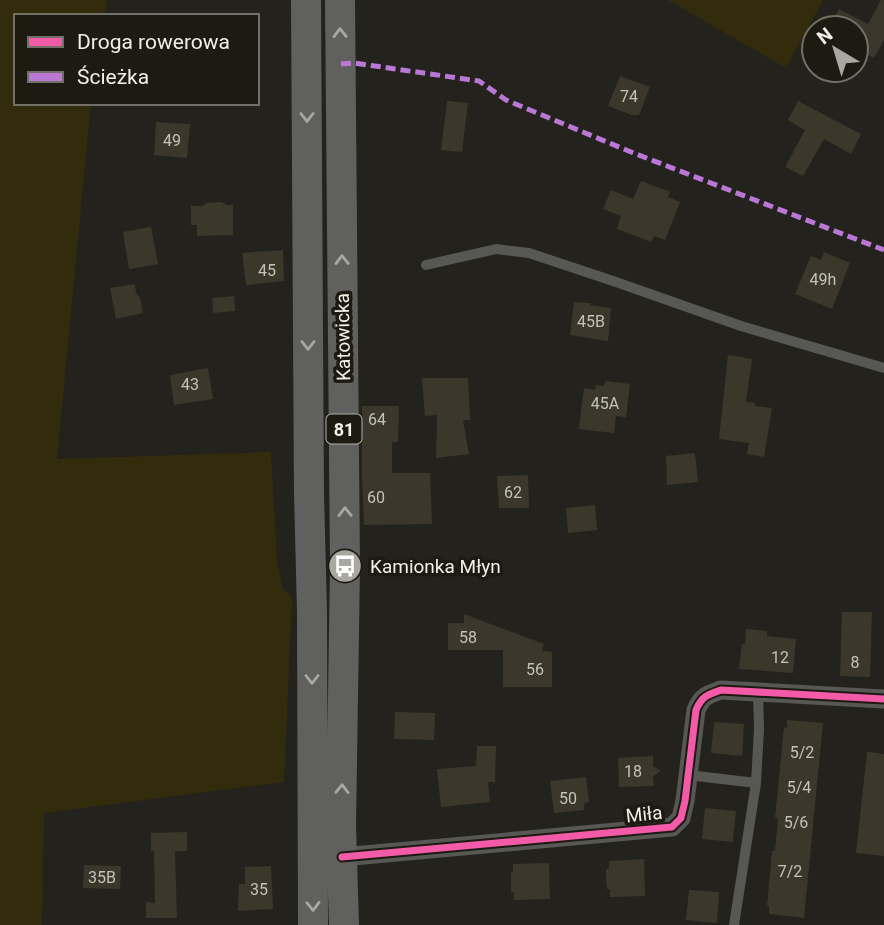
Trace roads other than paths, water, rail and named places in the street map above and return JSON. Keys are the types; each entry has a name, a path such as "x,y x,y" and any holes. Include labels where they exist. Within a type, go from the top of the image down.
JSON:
{"main road":[{"name":"Katowicka","path":"306,0 313,925"},
{"name":"Katowicka","path":"340,0 345,566 341,826 344,925"}],"street":[{"name":"Miła","path":"342,857 672,827 681,818 696,710 707,694 721,690 884,699"}],"lane":[{"path":"426,265 496,249 529,253 741,327 884,368"},
{"path":"734,925 756,783 758,692"},
{"path":"688,775 756,783"}],"place":[{"name":"Kamionka Młyn","path":"345,566"}]}
